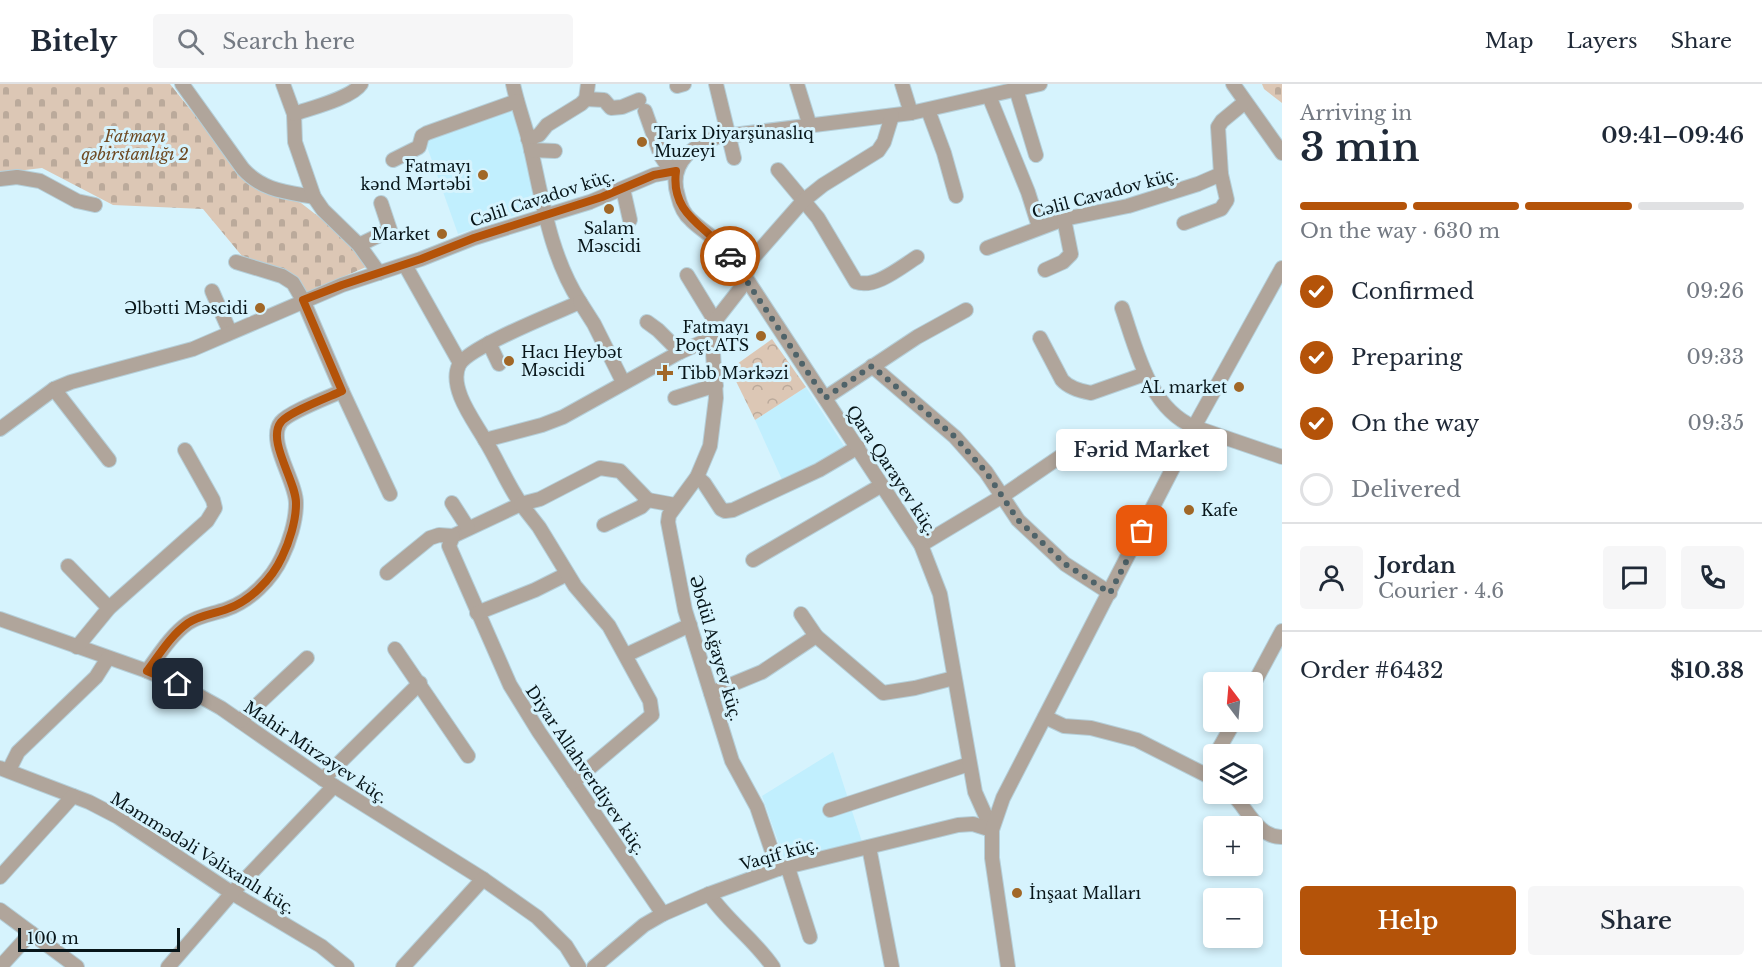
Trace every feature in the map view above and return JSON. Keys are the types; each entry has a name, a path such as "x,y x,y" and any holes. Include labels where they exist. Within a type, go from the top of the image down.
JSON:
{"street":[{"path":"182,84 243,170 253,180 275,190 314,197"},
{"path":"283,84 294,114 296,142 314,197 323,210 359,245 379,273"},
{"path":"294,114 358,89 362,84"},
{"path":"513,84 530,145 545,216 560,264 623,382"},
{"path":"586,99 588,84"},
{"path":"716,84 734,158"},
{"path":"797,84 810,126"},
{"path":"902,84 911,113"},
{"path":"530,145 547,125 586,99 604,100 611,108 642,106 661,156 676,171 680,162 694,148 704,142 729,135 911,113 1040,84"},
{"path":"1233,84 1282,153"},
{"path":"1016,89 1036,155"},
{"path":"989,96 1028,192 1039,227"},
{"path":"393,160 419,147 422,136 427,133 517,101"},
{"path":"1184,224 1221,209 1227,201 1221,174 1218,127 1245,102"},
{"path":"928,110 944,153 956,196"},
{"name":"Əbdül Ağayev küç.","path":"810,937 757,807 732,760 685,610 668,522 675,505 697,477 710,446 716,385 712,338 715,321 740,289 753,258 762,246 803,201 878,151 884,142 892,116"},
{"path":"530,145 555,151"},
{"path":"778,170 828,232 856,282 863,284 878,280 917,257"},
{"name":"Cəlil Cavadov küç.","path":"0,429 54,389 71,381 193,350 303,300 405,265 474,238 623,189 654,175 676,171"},
{"name":"Qara Qarayev küç.","path":"676,171 676,192 685,213 723,247 746,278 921,545 939,594 975,792 992,830"},
{"name":"Cəlil Cavadov küç.","path":"987,248 1064,219 1128,206 1198,184 1221,174"},
{"path":"0,179 17,177 40,181 77,201 95,205"},
{"path":"623,189 630,220"},
{"path":"359,245 390,230 381,203"},
{"path":"1045,270 1063,262 1071,254 1064,219"},
{"path":"236,262 282,276 293,283 303,300 390,494"},
{"path":"405,265 451,351 460,363"},
{"name":"Qara Qarayev küç.","path":"1008,967 992,858 992,830 1003,798 1194,428 1282,268"},
{"path":"687,275 715,321"},
{"path":"212,291 230,332"},
{"path":"573,782 652,715 650,701 609,626 575,586 539,527 510,488 466,408 458,386 457,373 460,363 489,343 580,302"},
{"path":"1122,308 1145,374 1169,412 1181,422 1194,428 1282,457"},
{"path":"825,398 872,366 966,310"},
{"path":"647,322 680,352"},
{"path":"485,440 563,417 623,382 712,338"},
{"path":"1040,338 1062,380 1082,392 1091,393 1145,374"},
{"path":"489,343 499,364"},
{"path":"872,366 955,437 986,472 1018,520 1065,564 1110,593"},
{"path":"675,398 716,385"},
{"path":"54,389 109,460"},
{"path":"147,671 177,632 189,622 241,603 277,568 284,554 297,503 276,433 281,422 289,416 342,391"},
{"path":"921,545 1001,497 1089,437"},
{"path":"697,477 704,483 721,509 733,510 819,470 858,447"},
{"path":"77,647 109,608 207,521 215,508 186,450"},
{"path":"387,573 430,538 439,535 453,536 521,504 540,499 600,468 620,471 648,500 675,505"},
{"path":"753,560 882,485"},
{"path":"604,525 641,507 648,500"},
{"path":"452,503 468,528"},
{"name":"Diyar Allahverdiyev küç.","path":"453,536 449,546 510,685 663,914"},
{"path":"68,566 109,608"},
{"path":"477,613 535,590 567,574"},
{"path":"801,615 816,636 883,693 954,678"},
{"name":"Mahir Mirzəyev küç.","path":"0,619 178,684 240,721 328,783 483,879 554,932 567,946 579,967"},
{"path":"626,655 690,625"},
{"path":"1260,672 1282,631"},
{"path":"711,693 762,672 816,636"},
{"path":"395,649 468,756"},
{"path":"4,769 18,752 96,677 108,658"},
{"path":"240,721 307,658"},
{"path":"168,967 328,783 420,683"},
{"path":"1045,717 1064,726 1091,728 1137,740 1203,773"},
{"path":"830,810 969,765"},
{"name":"Məmmədəli Vəlixanlı küç.","path":"4,769 73,796 118,817 232,893 321,946 347,967"},
{"path":"0,877 73,796"},
{"path":"1240,804 1264,833 1282,837"},
{"name":"Vaqif küç.","path":"594,967 644,925 663,914 709,894 783,868 958,825 973,824 992,830"},
{"path":"869,847 892,967"},
{"path":"403,967 483,879"},
{"path":"709,894 718,908 756,945 772,966"},
{"path":"0,910 77,967"},
{"path":"0,967 31,933"}],"shaded area":[{"name":"Fatmayı kənd Mərtəbi","path":"514,110 537,208 458,234 425,141"},
{"path":"806,387 846,449 784,484 755,420"},
{"path":"833,752 862,842 785,861 762,796"}],"green space":[{"name":"Fatmayı qəbirstanlığı 2","path":"0,84 170,84 248,182 301,203 346,238 366,267 306,293 292,274 242,256 203,209 113,205 42,168 0,173"},
{"path":"1262,84 1282,84 1282,103 1264,89"},
{"path":"772,339 806,387 755,420 730,369"}],"way so far":[{"path":"730,256 825,398 872,366 955,437 986,472 1018,520 1065,564 1110,593 1142,531"}],"place":[{"name":"Tarix Diyarşünaslıq Muzeyi","path":"642,142"},
{"name":"Fatmayı kənd Mərtəbi","path":"483,175"},
{"name":"Salam Məscidi","path":"609,209"},
{"name":"Market","path":"442,234"},
{"name":"Əlbətti Məscidi","path":"260,308"},
{"name":"Fatmayı Poçt ATS","path":"761,336"},
{"name":"Hacı Heybət Məscidi","path":"509,361"},
{"name":"Tibb Mərkəzi","path":"665,373"},
{"name":"AL market","path":"1239,387"},
{"name":"Kafe","path":"1189,510"},
{"name":"Fərid Market","path":"1142,531"},
{"name":"İnşaat Malları","path":"1017,893"}],"route":[{"path":"178,684 147,671 177,632 189,622 200,617 241,603 277,568 284,554 297,503 277,442 276,433 281,422 342,391 303,300 474,238 614,193 645,178 676,171 676,192 685,213 708,232 730,256"}]}
